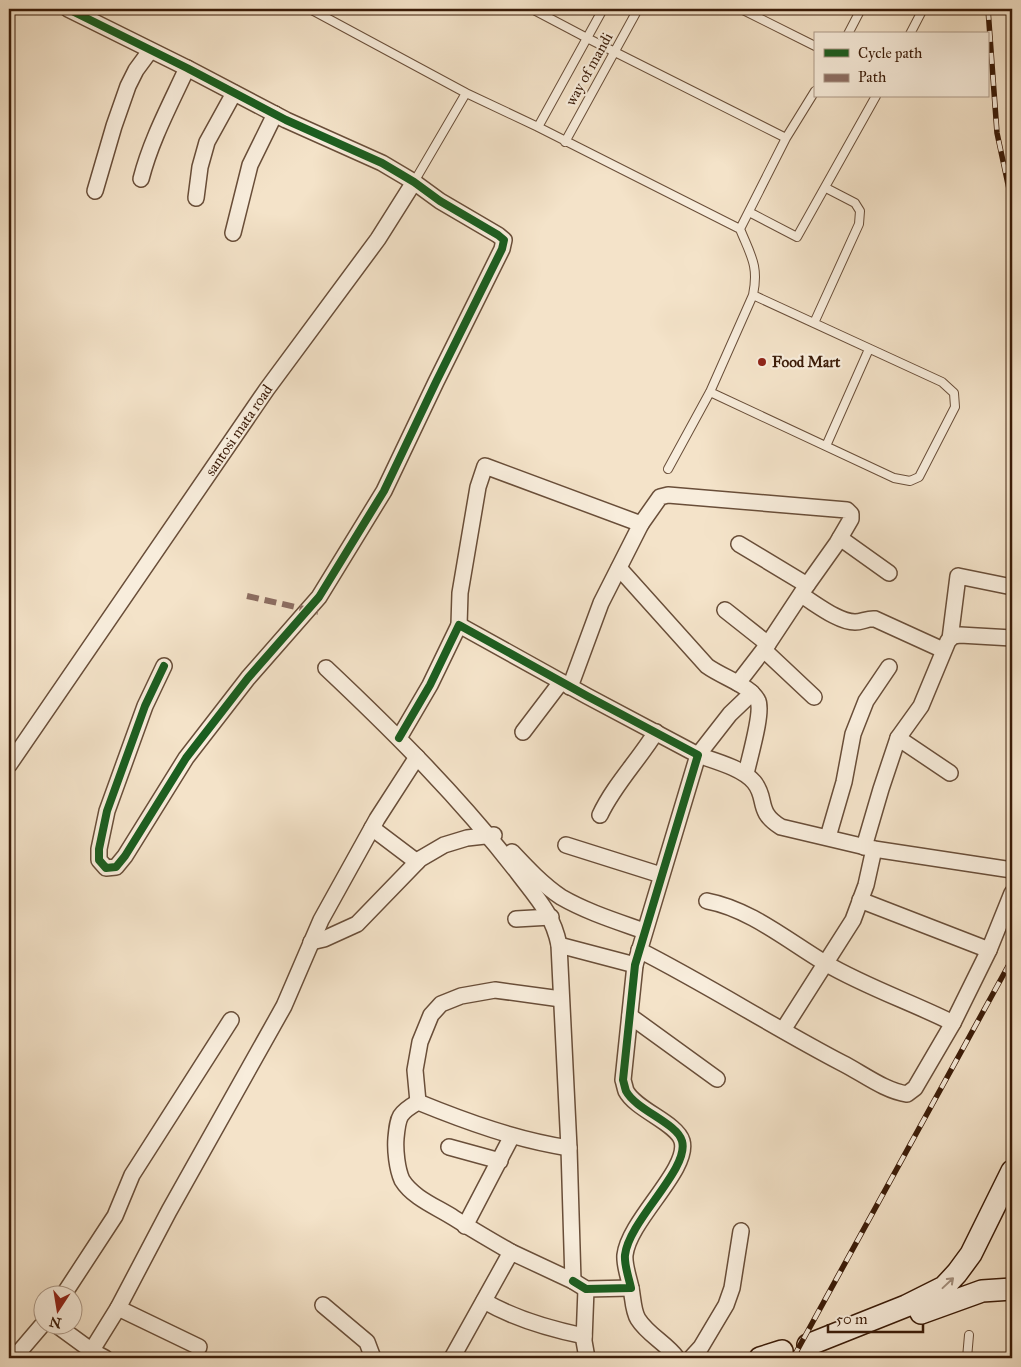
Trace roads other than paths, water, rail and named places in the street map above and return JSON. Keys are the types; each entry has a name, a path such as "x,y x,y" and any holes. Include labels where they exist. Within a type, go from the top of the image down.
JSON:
{"main road":[{"path":"809,1352 944,1287 957,1274 971,1254 1012,1171"},
{"path":"809,1352 835,1350 937,1306 968,1295 990,1290 1012,1290"},
{"path":"760,1358 782,1351"}],"street":[{"path":"68,9 275,114 382,163 504,240 502,249 384,491 319,597 248,678 186,758 125,856 116,867 106,868 99,860 99,849 107,811 145,706 164,666"},
{"path":"95,190 128,86 136,70 150,51"},
{"path":"141,179 147,155 154,138 187,68"},
{"path":"196,198 200,167 207,142 234,93"},
{"path":"234,233 250,164 275,114"},
{"name":"santosi mata road","path":"9,764 267,389 378,239 414,182"},
{"path":"399,738 430,684 458,624 460,593 466,554 478,487 485,466 641,524"},
{"path":"523,732 565,684 601,603 641,524 660,497 677,495 847,510 851,514 851,519 840,538 766,647 738,683"},
{"path":"840,538 889,573"},
{"path":"739,544 804,590 840,619 857,622 868,618 875,618 947,644"},
{"path":"619,568 707,666 721,676 738,683 752,693 758,701 758,718 746,774"},
{"path":"783,1030 853,920 866,885 869,848 881,789 898,738 921,706 947,644 958,576 1012,586"},
{"path":"725,610 766,647 814,697"},
{"path":"458,624 565,684 698,754 746,774 759,790 764,811 770,820 781,826 869,848 1012,870"},
{"path":"947,644 953,636 960,635 1012,638"},
{"path":"828,837 844,782 853,734 866,701 889,667"},
{"path":"326,668 417,756 489,836 551,917 557,932 569,1148 579,1285 587,1358"},
{"path":"677,1358 670,1348 650,1333 637,1318 624,1256 631,1234 677,1166 683,1152 682,1140 674,1131 634,1101 626,1090 623,1080 634,965 698,754 730,714 752,693"},
{"path":"600,815 615,788 656,732"},
{"path":"898,738 950,773"},
{"path":"68,1334 95,1356 169,1211 284,1006 321,920 372,828 417,756"},
{"path":"372,828 417,862"},
{"path":"311,942 324,939 357,924 417,862 444,845 467,838 495,835 532,873 560,896 585,909 644,931"},
{"path":"566,845 661,874"},
{"path":"639,950 705,985 800,1041 883,1085 907,1094 915,1088 953,1023 989,950 1012,894"},
{"path":"860,900 989,950"},
{"path":"707,901 723,904 772,929 825,963 872,988 915,1004 953,1023"},
{"path":"516,919 551,917"},
{"path":"559,945 634,965"},
{"path":"418,1102 415,1070 420,1042 431,1015 441,1004 461,996 495,990 561,999"},
{"path":"630,1016 717,1079"},
{"path":"71,1284 115,1216 132,1175 231,1020"},
{"path":"418,1102 512,1136 536,1143 569,1148"},
{"path":"418,1102 403,1111 399,1117 395,1142 402,1179 420,1198 510,1252 579,1285 631,1288"},
{"path":"465,1226 512,1136"},
{"path":"450,1147 500,1161"},
{"path":"691,1358 701,1347 726,1305 732,1288 741,1231"},
{"path":"452,1358 510,1252"},
{"path":"484,1301 517,1316 556,1330 584,1336"},
{"path":"323,1306 367,1342 371,1356"},
{"path":"118,1308 199,1347"},
{"path":"14,1358 34,1334"}],"lane":[{"path":"310,9 466,93 538,127 740,230 755,264 756,282 753,295 710,392 668,469"},
{"path":"532,9 786,138"},
{"path":"538,127 603,9"},
{"name":"way of mandi","path":"565,142 638,9"},
{"path":"741,9 814,46"},
{"path":"849,32 861,9"},
{"path":"911,32 923,9"},
{"name":"santosi mata road","path":"414,182 466,93"},
{"path":"740,230 786,138 814,93"},
{"path":"749,212 797,237 875,98"},
{"path":"814,323 859,224 860,211 856,203 826,188"},
{"path":"710,392 894,478 910,480 919,477 955,407 954,393 942,382 753,295"},
{"path":"826,446 869,349"},
{"path":"968,1358 969,1335"}],"railway":[{"path":"988,9 997,133 1012,203"},
{"path":"793,1358 1012,959"}],"place":[{"name":"Food Mart","path":"762,362"}]}
